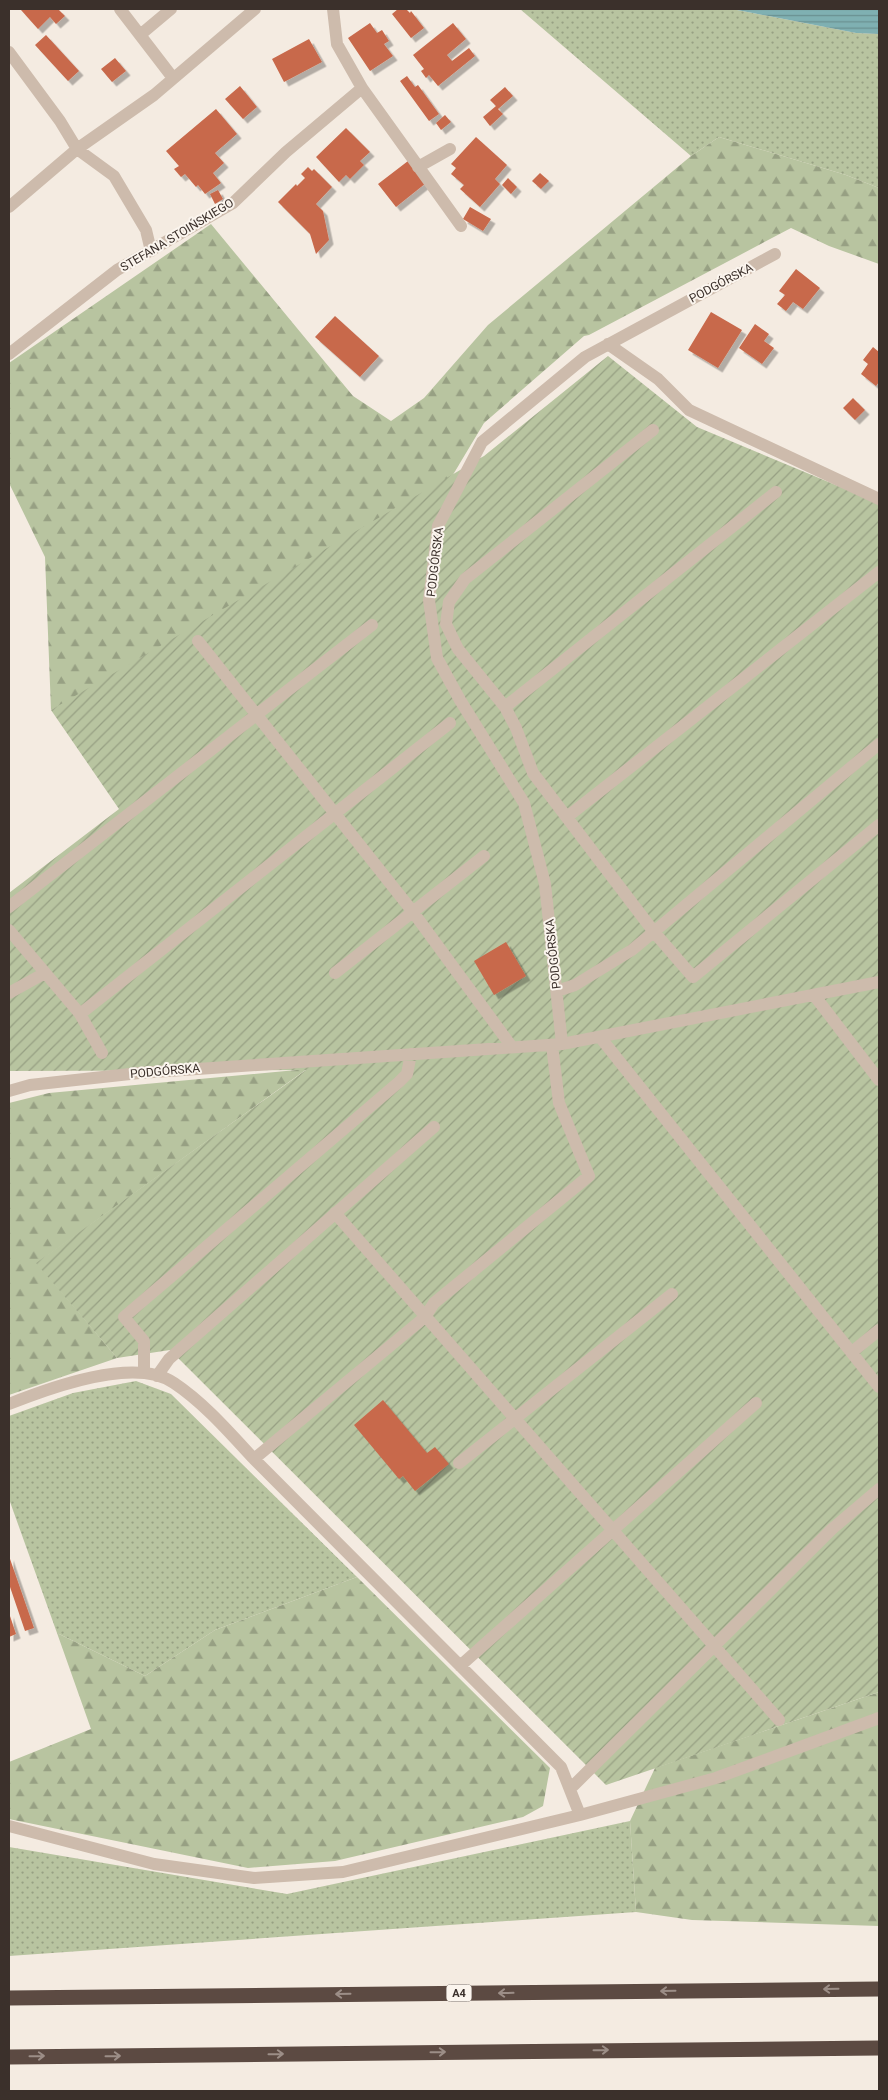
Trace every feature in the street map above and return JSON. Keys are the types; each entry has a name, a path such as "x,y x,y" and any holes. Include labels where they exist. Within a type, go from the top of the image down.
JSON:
{"highway":[{"name":"A4","path":"9,1998 879,1989"},
{"path":"9,2057 879,2048"}],"street":[{"path":"120,9 173,78"},
{"path":"140,35 171,9"},
{"path":"9,207 78,149 154,94 255,9"},
{"path":"333,9 337,44 362,88 461,226"},
{"path":"9,52 78,149 114,176 146,230 151,251"},
{"name":"STEFANA STOIŃSKIEGO","path":"9,354 117,270 233,203 286,152 362,88"},
{"path":"418,167 450,149"},
{"name":"PODGÓRSKA","path":"557,1044 557,991 545,884 524,804 460,700 438,658 429,600 438,526 482,442 585,357 775,254"},
{"path":"608,344 658,379 690,410 879,499"},
{"path":"653,430 465,580 449,602 446,624 458,649 506,707 533,773 654,932 693,977 879,825"},
{"path":"506,707 776,492"},
{"path":"566,817 879,572"},
{"path":"9,907 372,625"},
{"path":"198,641 413,912 512,1047"},
{"path":"80,1014 450,723"},
{"path":"557,991 575,985 632,950 879,744"},
{"path":"336,973 484,856"},
{"path":"9,930 80,1014 102,1053"},
{"path":"9,993 45,972"},
{"name":"PODGÓRSKA","path":"9,1091 30,1085 139,1073 557,1044 879,982"},
{"path":"814,995 879,1080"},
{"path":"600,1037 879,1387"},
{"path":"254,1459 425,1316 434,1303 589,1176 559,1103 557,1044"},
{"path":"151,1374 144,1341 124,1317 400,1082 407,1074 411,1054"},
{"path":"151,1374 434,1127"},
{"path":"335,1213 779,1720"},
{"path":"459,1463 672,1294"},
{"path":"852,1352 879,1330"},
{"path":"9,1404 46,1390 112,1374 151,1374 172,1382 211,1414 561,1767 580,1815"},
{"path":"460,1666 756,1403"},
{"path":"570,1789 832,1529 879,1489"},
{"path":"9,1826 154,1864 254,1878 343,1872 580,1815 716,1778 879,1718"}],"green space":[{"path":"520,9 732,9 856,33 879,34 879,188 846,175 719,137 691,156"},
{"path":"719,137 846,175 879,188 879,264 829,246 791,228 584,336 484,423 436,503 230,621 51,710 45,557 9,483 9,363 211,224 353,396 391,421 424,398 488,325 691,156"},
{"path":"608,356 697,427 879,503 879,1692 606,1785 170,1350 117,1358 36,1263 306,1070 9,1071 9,893 119,809 51,710 484,456"},
{"path":"307,1069 37,1263 117,1358 9,1395 9,1103 49,1093"},
{"path":"136,1381 171,1394 357,1577 215,1630 145,1676 57,1633 9,1499 9,1416 73,1393"},
{"path":"357,1577 550,1768 543,1806 523,1817 335,1861 248,1868 9,1819 9,1762 91,1729 57,1633 145,1676 215,1630"},
{"path":"879,1692 879,1926 692,1920 636,1912 630,1821 655,1768"},
{"path":"630,1821 636,1912 9,1956 9,1847 287,1894"}],"water":[{"path":"732,9 879,9 879,34 856,33"}],"building":[{"path":"22,9 58,9 65,16 56,24 50,17 38,29"},
{"path":"398,9 406,9 410,13 411,11 424,28 411,38 392,14"},
{"path":"370,23 377,33 382,30 389,41 384,44 393,56 370,71 348,38"},
{"path":"453,23 466,39 447,55 452,61 469,48 475,56 438,86 429,75 426,78 421,71 424,69 413,55"},
{"path":"46,35 79,71 68,81 35,45"},
{"path":"309,39 322,62 284,82 272,59"},
{"path":"115,58 126,71 112,82 101,69"},
{"path":"407,76 415,87 418,85 439,114 429,121 400,81"},
{"path":"240,86 257,107 243,119 225,99"},
{"path":"505,87 513,96 498,109 503,114 490,126 483,117 496,106 490,100"},
{"path":"216,109 237,134 215,153 224,163 213,173 221,183 205,194 185,174 181,177 174,169 179,166 166,151"},
{"path":"445,115 451,122 441,130 436,123"},
{"path":"346,128 370,152 360,161 364,165 350,179 346,175 339,182 316,157"},
{"path":"476,137 507,165 495,179 500,184 480,207 460,189 464,185 451,174 456,168 451,164"},
{"path":"408,161 426,183 396,207 378,184"},
{"path":"308,167 312,171 314,169 332,187 316,204 323,211 329,240 316,254 310,234 278,202 305,178 301,174"},
{"path":"540,173 549,181 541,189 532,181"},
{"path":"508,178 517,187 511,194 502,185"},
{"path":"218,190 223,199 215,204 210,194"},
{"path":"470,207 491,219 483,231 463,219"},
{"path":"796,269 820,288 803,309 793,302 786,311 777,304 785,295 779,291"},
{"path":"711,312 742,330 718,368 688,350"},
{"path":"335,316 379,356 360,377 315,337"},
{"path":"755,324 769,334 764,341 774,348 762,364 739,348"},
{"path":"873,347 879,352 879,382 876,386 861,374 868,364 863,360"},
{"path":"853,398 865,410 855,420 843,408"},
{"path":"506,942 526,976 494,995 474,961"},
{"path":"383,1400 427,1453 435,1447 449,1464 415,1491 403,1476 399,1479 354,1425"},
{"path":"9,1556 34,1628 25,1631 9,1584"},
{"path":"9,1613 16,1634 9,1637"}]}
